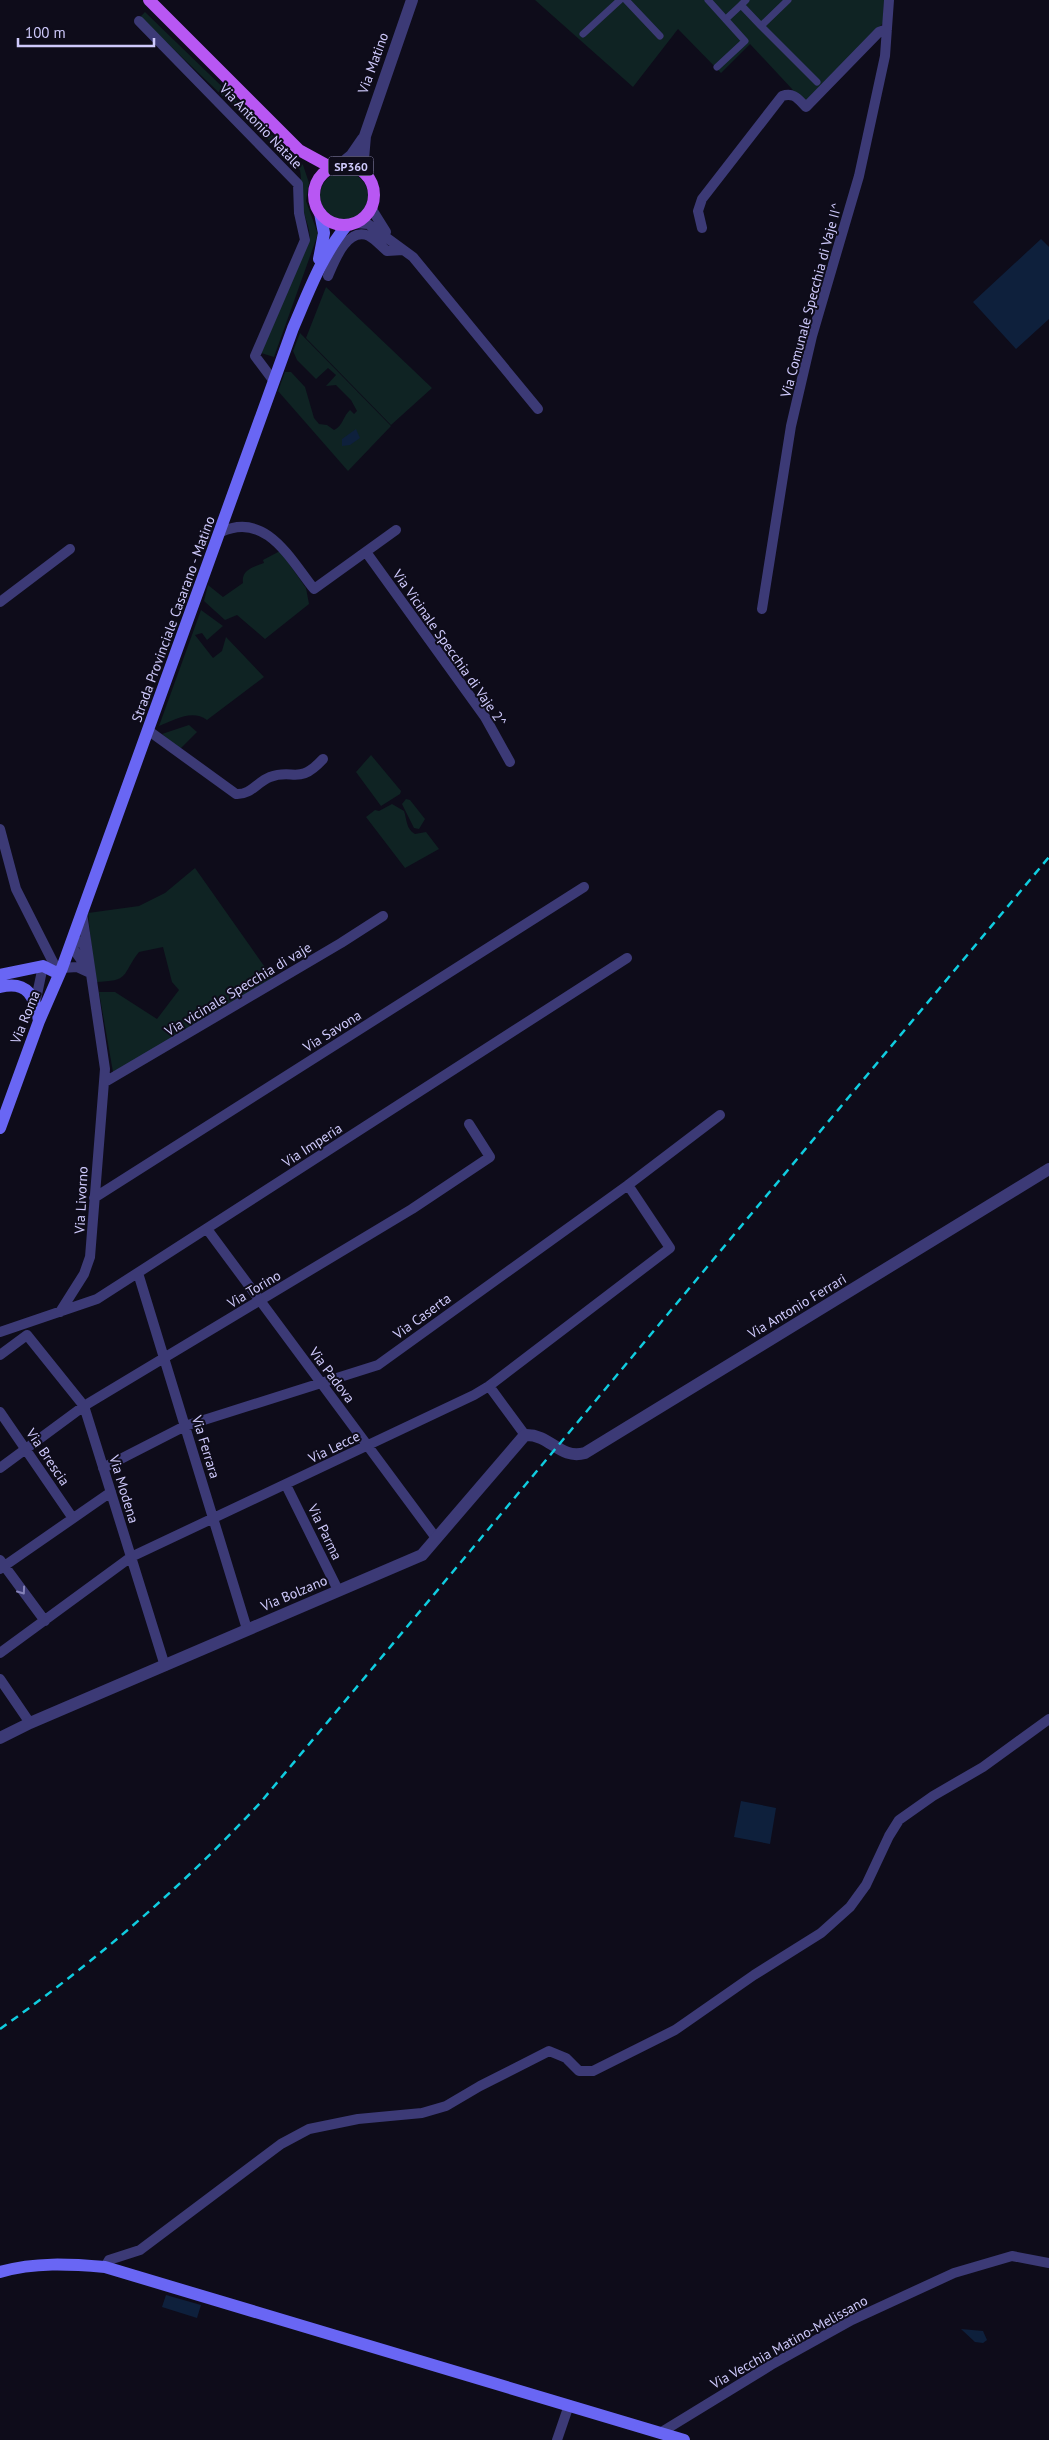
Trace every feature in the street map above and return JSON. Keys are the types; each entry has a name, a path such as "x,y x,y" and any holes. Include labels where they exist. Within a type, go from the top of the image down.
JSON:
{"main road":[{"path":"149,0 299,150 336,166"},
{"name":"Strada Provinciale Casarano - Matino","path":"299,150 312,172 316,186 314,196 324,233 322,275"},
{"name":"SP360","path":"316,186 319,178 336,166 354,167 366,175 374,191 371,208"},
{"name":"Strada Provinciale Casarano - Matino","path":"60,971 221,532 273,380 322,275 332,243 351,224 367,214 371,208"},
{"path":"320,213 328,220 337,224 351,224"},
{"path":"0,975 43,966 60,971"},
{"name":"Via Roma","path":"0,1128 39,1021 60,971"},
{"path":"0,988 20,987 33,996 39,1021"},
{"path":"0,2272 21,2266 67,2264 105,2267 684,2440"}],"street":[{"name":"Via Matino","path":"366,175 363,159 365,136 412,0"},
{"path":"583,34 620,0"},
{"path":"626,0 660,36"},
{"path":"708,0 745,41 717,67"},
{"path":"762,26 788,0"},
{"name":"Via Comunale Specchia di Vaje II^","path":"762,609 791,426 812,336 859,176 885,56 888,0"},
{"path":"726,19 743,2 762,26 817,82"},
{"name":"Via Antonio Natale","path":"139,21 298,184 299,208 305,240 255,356 273,380"},
{"path":"702,228 698,211 702,199 782,96 789,94 795,96 806,107 879,32 887,29"},
{"name":"Via Matino","path":"336,166 352,155 365,136"},
{"path":"371,208 381,226 399,247"},
{"path":"351,224 368,224 413,256 538,409"},
{"path":"322,275 340,248 360,234 369,236 387,251 399,247"},
{"path":"221,532 234,526 258,529 271,537 284,550 314,590 396,530"},
{"path":"0,602 70,549"},
{"name":"Via Vicinale Specchia di Vaje 2^","path":"366,552 485,717 510,762"},
{"path":"149,731 236,794 244,794 268,777 303,775 314,769 322,759"},
{"path":"0,829 4,857 16,889 60,971 77,967 91,974"},
{"name":"Via Savona","path":"94,1198 584,887"},
{"name":"Via Livorno","path":"60,1312 84,1274 90,1257 105,1082 103,1046 82,913"},
{"name":"Via vicinale Specchia di vaje","path":"105,1082 340,944 383,916"},
{"path":"88,953 83,944 78,941 70,944 91,974"},
{"name":"Via Imperia","path":"0,1332 96,1299 627,958"},
{"path":"35,1004 43,966"},
{"name":"Via Caserta","path":"103,1468 185,1426 378,1365 628,1185 720,1115"},
{"name":"Via Torino","path":"0,1468 84,1406 261,1302 412,1209 490,1157 468,1124"},
{"name":"Via Antonio Ferrari","path":"525,1435 543,1438 571,1454 585,1453 1049,1169"},
{"name":"Via Lecce","path":"0,1653 45,1622 131,1557 368,1446 489,1386 670,1248 628,1185"},
{"name":"Via Padova","path":"207,1229 436,1538"},
{"name":"Via Ferrara","path":"138,1273 247,1629"},
{"name":"Via Modena","path":"0,1354 27,1335 84,1406 165,1666"},
{"path":"489,1386 525,1435"},
{"name":"Via Brescia","path":"0,1412 72,1517"},
{"name":"Via Bolzano","path":"0,1738 30,1723 422,1555 525,1435"},
{"name":"Via Parma","path":"286,1485 338,1590"},
{"path":"45,1622 1,1565 111,1492"},
{"path":"0,1679 30,1723"},
{"path":"105,2267 109,2260 140,2250 280,2144 309,2128 358,2119 422,2113 446,2106 480,2086 549,2051 566,2058 579,2071 593,2070 675,2030 754,1975 821,1933 850,1907 866,1885 889,1836 899,1820 933,1796 983,1767 1049,1719"},
{"name":"Via Vecchia Matino-Melissano","path":"660,2432 771,2365 852,2320 954,2273 1012,2256 1049,2263"},
{"path":"557,2440 569,2405"}],"green space":[{"path":"535,0 884,0 883,23 806,104 750,44 721,73 678,29 633,87"},
{"path":"145,12 303,165 309,183 306,201 318,234 274,357 261,353 310,239 303,207 300,170 140,17"},
{"path":"344,172 353,174 361,179 366,187 368,196 366,205 361,213 353,218 344,220 335,218 327,213 322,205 320,196 322,187 327,179 335,174"},
{"path":"326,287 432,388 391,425 306,338"},
{"path":"300,333 391,426 348,471 278,391 285,372 291,372 305,387 314,418 319,424 327,425 334,430 350,410 354,414 357,411 351,400 336,385 326,386 336,375 328,368 316,379 297,360 293,351"},
{"path":"280,551 306,588 309,604 265,639 237,615 225,620 204,601 208,585 223,597 243,583 246,572 264,563 263,560"},
{"path":"201,610 223,626 207,640 202,633 195,635 213,658 222,651 226,637 264,677 207,720 195,715 189,715 159,726"},
{"path":"189,725 197,732 180,749 162,734"},
{"path":"371,755 401,791 400,794 381,806 356,772"},
{"path":"406,799 410,800 425,819 419,829 414,828 402,804"},
{"path":"392,804 404,811 408,827 412,832 415,834 426,832 439,849 405,868 366,817 375,810 379,811"},
{"path":"195,868 274,980 116,1073 113,1072 99,992 115,992 157,1019 179,990 172,982 163,947 139,952 127,971 120,978 95,982 88,913 139,906 165,893"}],"water":[{"path":"1041,239 1049,247 1049,319 1016,349 973,302"},
{"path":"356,429 360,438 350,445 342,446 342,439"},
{"path":"741,1801 776,1808 770,1844 734,1837"},
{"path":"166,2295 201,2305 197,2318 162,2307"},
{"path":"961,2329 983,2331 987,2340 983,2343 975,2342"}],"railway":[{"path":"0,2029 70,1977 136,1923 199,1865 260,1803 1049,857"}]}
